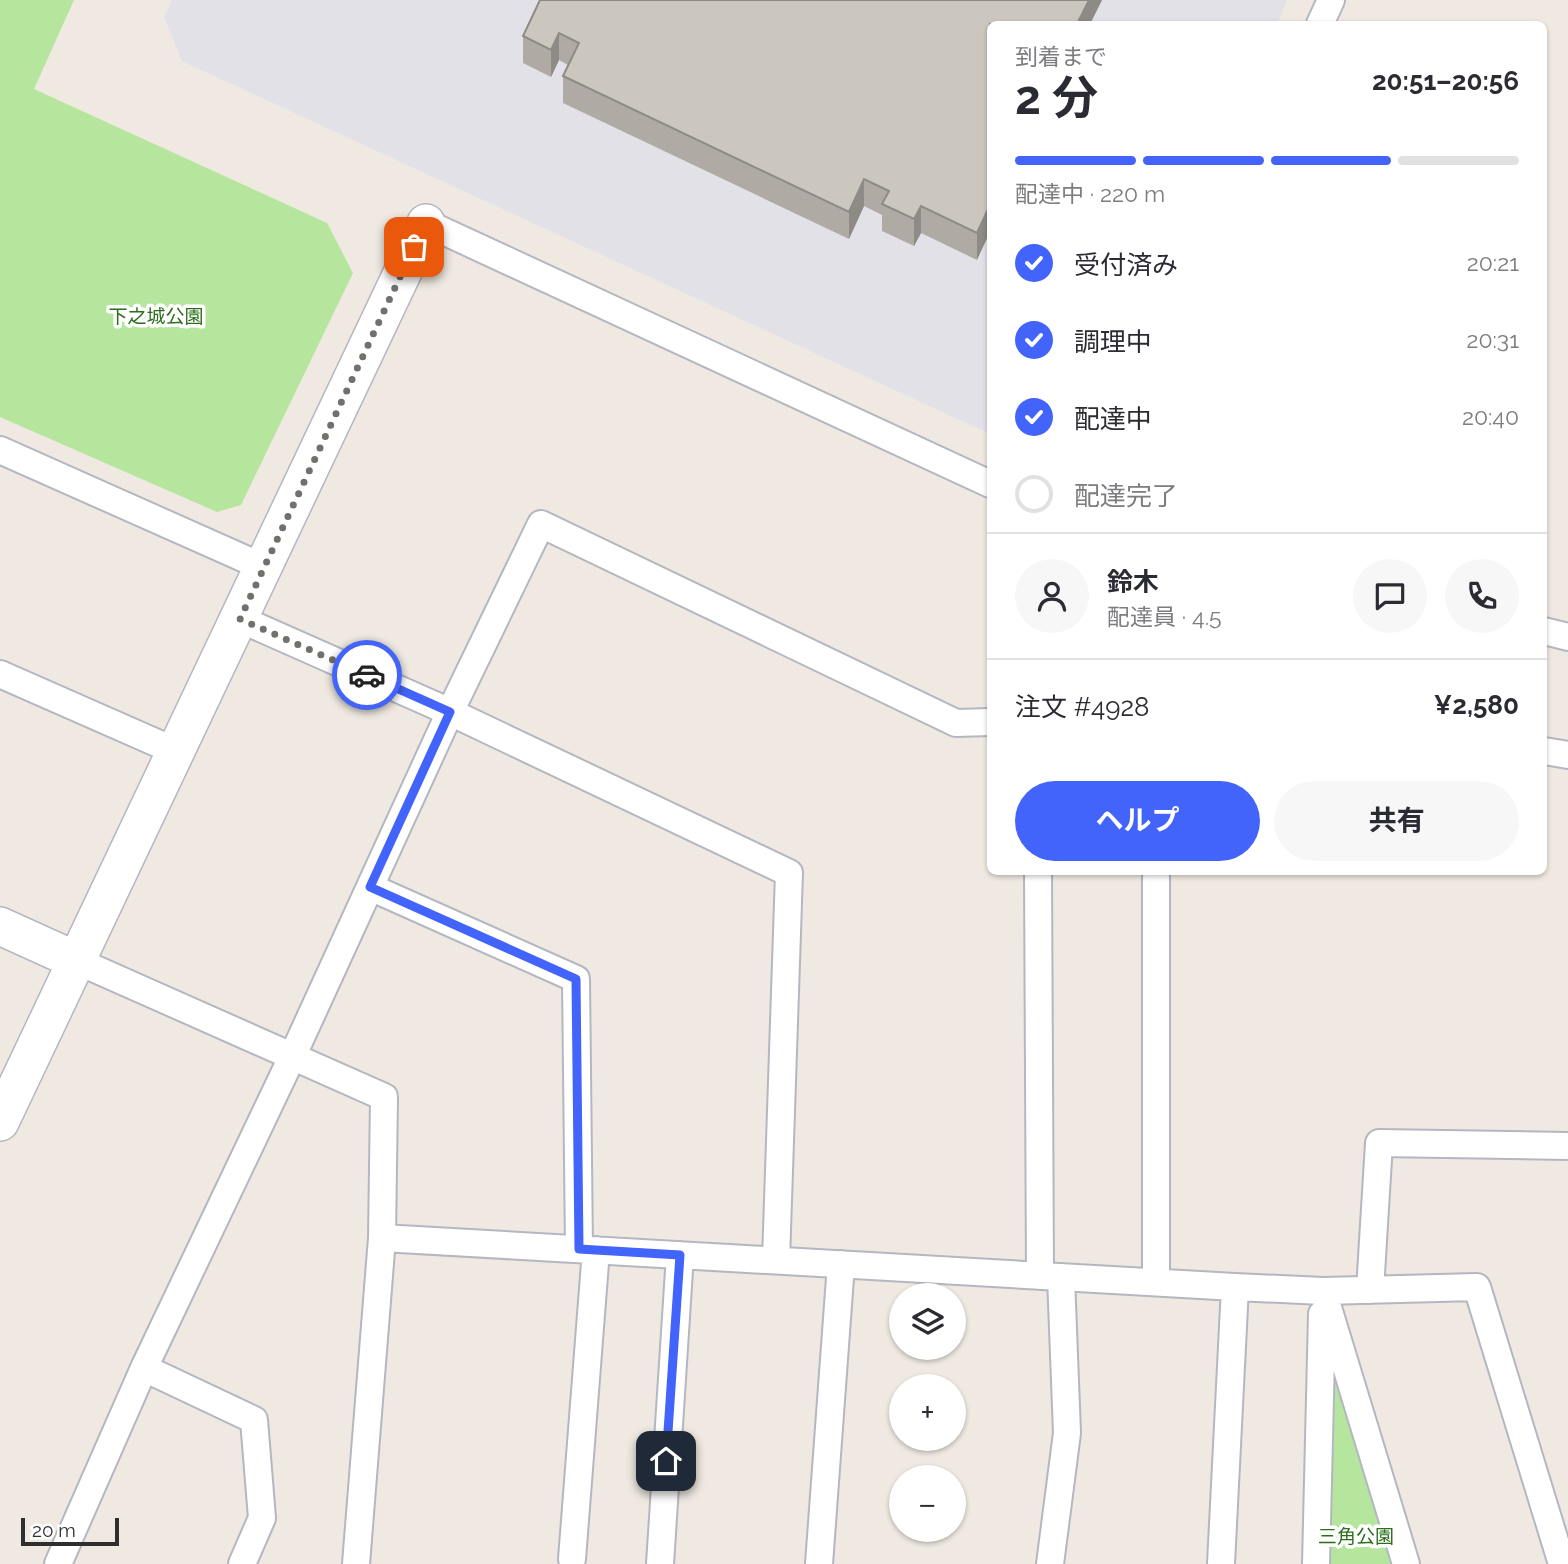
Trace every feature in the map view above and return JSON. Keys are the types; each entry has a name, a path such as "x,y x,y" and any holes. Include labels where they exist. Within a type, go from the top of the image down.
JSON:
{"street":[{"path":"1321,21 1331,0"},
{"path":"0,1122 426,223 987,483"},
{"path":"0,450 263,567"},
{"path":"58,1564 144,1367 293,1055 450,712 541,524 956,723 987,722"},
{"path":"240,619 450,712 789,873 776,1261"},
{"path":"1547,632 1568,637"},
{"path":"0,674 175,751"},
{"path":"1547,752 1568,755"},
{"path":"1038,875 1051,1276 1067,1433 1050,1564"},
{"path":"1156,875 1156,1282"},
{"path":"370,887 576,979 588,1250 572,1559"},
{"path":"0,926 384,1097 382,1238 356,1564"},
{"path":"1370,1290 1379,1143 1568,1146"},
{"path":"382,1238 1323,1291 1477,1287 1562,1564"},
{"path":"660,1564 680,1255"},
{"path":"819,1564 841,1264"},
{"path":"1221,1564 1235,1287"},
{"path":"1316,1564 1323,1291"},
{"path":"1323,1291 1406,1564"},
{"path":"144,1367 254,1420 262,1518 242,1564"}],"shaded area":[{"path":"172,0 1287,0 1278,21 987,21 987,433 182,61 164,17"}],"green space":[{"name":"下之城公園","path":"0,0 74,0 34,89 327,223 353,273 241,505 217,512 0,417"},
{"name":"三角公園","path":"1331,1350 1393,1564 1327,1564"}],"building":[{"path":"540,0 1089,0 1078,21 987,21 987,211 977,233 921,206 914,219 882,204 889,191 864,179 849,212 563,76 579,43 559,33 551,50 523,36"}],"way so far":[{"path":"367,675 240,619 414,247"}],"route":[{"path":"367,675 450,712 370,887 576,979 579,1249 680,1255 666,1461"}]}
